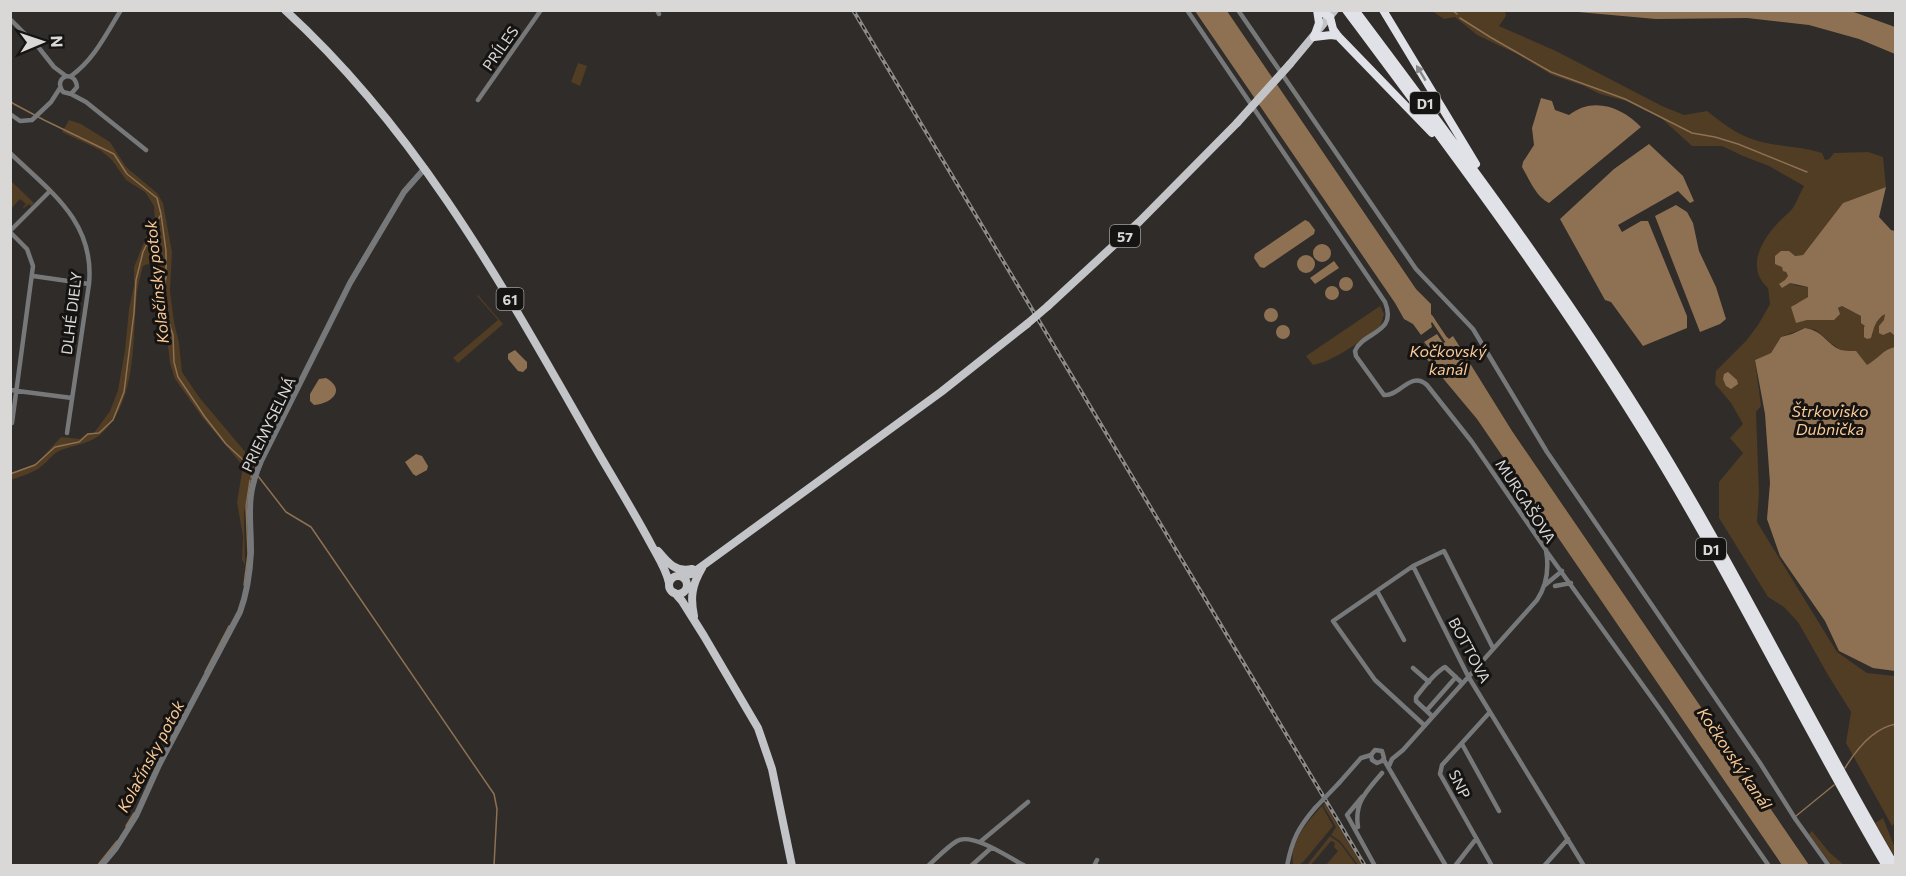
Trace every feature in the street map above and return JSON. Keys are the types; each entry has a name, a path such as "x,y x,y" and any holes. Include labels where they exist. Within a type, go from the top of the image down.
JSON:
{"highway":[{"path":"1317,10 1322,14 1332,14 1333,29 1338,36 1460,163"},
{"path":"1317,10 1319,23 1314,37 1338,36"},
{"name":"D1","path":"1346,10 1548,285 1651,446 1837,772 1886,866"},
{"name":"D1","path":"1355,10 1493,195 1584,326 1657,442 1731,569 1837,772"},
{"path":"1383,10 1489,184 1493,195"},
{"name":"D1","path":"1842,781 1895,866"}],"main road":[{"name":"61","path":"285,10 358,84 425,168 495,275 646,536 669,583 669,589 682,601 691,615 758,728 772,770 792,866"},
{"name":"57","path":"679,576 691,574 932,399 1048,306 1140,222 1237,123 1332,14"},
{"path":"646,536 675,568 682,571 705,564"},
{"name":"61","path":"657,557 668,570 686,580 685,599 691,615"},
{"name":"57","path":"686,588 690,579 705,564"},
{"path":"696,623 691,592 705,564"},
{"path":"669,583 672,577 679,576"},
{"path":"675,593 681,593 686,588"}],"street":[{"path":"51,102 68,94 77,84 83,67 121,10"},
{"name":"PRÍLES","path":"478,100 541,10"},
{"name":"MURGAŠOVA","path":"1187,10 1386,305 1388,316 1385,325 1358,346 1355,350 1356,356 1384,395 1390,395 1413,381 1421,380 1427,385 1472,442 1546,550 1547,569 1544,586 1534,604 1403,750 1392,759 1389,766"},
{"path":"1238,10 1416,269 1473,329 1547,452 1829,866"},
{"path":"10,19 42,51 54,67 60,81 60,88 51,102 32,120 23,122 10,114"},
{"path":"54,67 77,84 86,102"},
{"path":"60,81 83,67"},
{"path":"60,88 86,102 146,150"},
{"name":"DLHÉ DIELY","path":"10,153 70,212 84,238 89,257 89,284 67,432"},
{"name":"PRIEMYSELNÁ","path":"101,866 116,848 136,816 159,765 240,612 246,593 250,563 249,514 256,474 350,283 404,192 425,168"},
{"path":"12,423 13,390 33,276 31,257 27,249 10,232 50,191"},
{"path":"33,276 89,284"},
{"path":"13,390 72,398"},
{"path":"1546,550 1769,866"},
{"name":"BOTTOVA","path":"1493,648 1446,552 1441,551 1413,566 1468,676 1584,866"},
{"path":"1413,566 1333,621 1375,680 1425,725"},
{"path":"1544,586 1562,571"},
{"path":"1555,586 1571,583"},
{"path":"1377,591 1404,640"},
{"path":"1413,668 1429,682"},
{"path":"1432,716 1416,701 1416,697 1429,682 1442,668 1445,668 1462,683"},
{"path":"1426,710 1456,677"},
{"name":"SNP","path":"1490,712 1442,765 1440,774 1492,866"},
{"name":"SNP","path":"1462,744 1499,811"},
{"path":"1371,757 1376,749 1380,750 1383,759 1446,866"},
{"path":"1371,757 1375,762 1403,750"},
{"path":"1287,866 1299,828 1361,758 1371,757"},
{"path":"1383,759 1392,759"},
{"path":"1383,759 1391,772"},
{"path":"1375,866 1347,814 1382,773"},
{"path":"1358,827 1358,808 1362,797"},
{"path":"980,842 1028,802"},
{"path":"928,866 958,841 966,838 980,842 1025,866"},
{"path":"1455,866 1476,839"},
{"path":"1544,866 1568,839"},
{"path":"971,866 991,848"},
{"path":"1006,866 1012,859"}],"shaded area":[{"path":"1432,11 1505,11 1506,16 1499,26 1556,51 1684,115 1707,111 1734,130 1752,139 1813,150 1822,153 1825,160 1834,153 1868,152 1883,157 1886,187 1843,203 1803,255 1795,256 1782,267 1788,276 1786,280 1794,285 1808,287 1808,297 1795,304 1796,323 1826,319 1842,306 1861,316 1865,326 1872,331 1877,320 1885,314 1887,328 1894,335 1895,347 1890,348 1867,366 1856,352 1841,350 1816,330 1805,328 1781,337 1771,353 1755,360 1761,406 1756,412 1759,493 1757,522 1837,652 1867,673 1895,676 1896,821 1892,826 1846,743 1851,712 1798,622 1784,607 1768,597 1719,518 1719,482 1743,453 1730,438 1743,424 1731,403 1715,384 1716,371 1746,341 1770,304 1768,288 1758,273 1760,248 1776,225 1793,208 1804,186 1769,166 1722,146 1692,146 1661,118 1626,101 1600,94 1552,75 1517,54 1477,35 1455,17 1444,19"},
{"path":"578,63 587,66 580,86 571,82"},
{"path":"69,120 81,124 110,142 126,167 157,193 163,203 172,252 170,291 182,372 199,397 247,454 260,453 250,477 244,513 245,565 242,559 243,537 237,502 243,466 202,417 175,379 170,363 159,269 150,263 143,266 138,286 131,369 127,388 112,422 95,439 57,452 39,468 11,480 11,473 37,463 61,437 80,439 87,433 94,433 110,411 118,390 125,350 134,285 134,267 146,237 155,222 154,206 145,192 126,180 112,160 100,150 62,132"},
{"path":"10,180 34,203 31,206 29,204 24,208 26,204 20,199 11,209"},
{"path":"478,295 503,324 458,363 453,358 498,320"},
{"path":"1380,306 1384,314 1380,328 1321,363 1313,365 1306,356"},
{"path":"1325,804 1362,865 1358,865 1340,841 1331,835 1336,827 1323,805"},
{"path":"1322,806 1333,826 1304,861 1299,865 1293,864 1297,840"},
{"path":"1883,818 1895,848 1895,857 1875,823"},
{"path":"1812,831 1829,852 1844,865 1830,863 1809,834"},
{"path":"1330,836 1340,843 1356,865 1326,865 1338,851 1334,847 1335,843 1331,841 1311,865 1307,865"}],"water":[{"path":"1195,11 1227,11 1416,289 1431,304 1431,314 1435,320 1431,323 1432,327 1421,335 1413,324 1404,319"},
{"path":"1567,11 1851,11 1895,27 1895,54 1859,39 1809,25 1747,18 1656,19"},
{"path":"1541,98 1552,101 1555,110 1569,115 1588,106 1607,106 1625,114 1641,127 1549,203 1537,192 1522,167 1534,145 1532,128"},
{"path":"1649,144 1683,176 1694,201 1690,203 1678,191 1618,225 1622,232 1641,221 1648,221 1687,316 1687,328 1643,346 1611,302 1605,300 1560,219 1614,169"},
{"path":"1886,187 1879,217 1891,230 1895,231 1895,341 1894,335 1890,332 1883,335 1879,333 1879,326 1885,314 1877,322 1871,338 1867,339 1864,337 1865,326 1861,323 1861,316 1842,306 1838,308 1840,314 1834,320 1807,320 1796,323 1791,307 1808,297 1808,287 1790,283 1782,288 1779,284 1788,276 1782,267 1775,264 1775,256 1781,251 1789,251 1795,256 1803,255 1843,203"},
{"path":"1676,205 1687,212 1693,223 1699,251 1716,287 1726,319 1700,332 1655,216"},
{"path":"1305,220 1315,230 1314,234 1264,268 1260,267 1254,258 1255,254"},
{"path":"1322,244 1328,247 1331,253 1328,259 1322,262 1316,259 1313,253 1316,247"},
{"path":"1306,255 1312,258 1315,264 1312,270 1306,273 1300,270 1297,264 1300,258"},
{"path":"1334,261 1339,268 1315,284 1310,278"},
{"path":"1343,277 1349,277 1353,284 1349,291 1343,291 1339,287 1339,281"},
{"path":"1329,286 1335,286 1339,293 1335,300 1329,300 1325,296 1325,290"},
{"path":"1268,308 1274,308 1278,315 1274,322 1268,322 1264,318 1264,312"},
{"path":"1280,325 1286,325 1290,332 1286,339 1280,339 1276,335 1276,329"},
{"name":"Štrkovisko Dubnička","path":"1805,328 1817,332 1841,350 1856,351 1867,365 1887,350 1895,347 1895,671 1873,668 1839,651 1825,621 1780,556 1767,519 1770,483 1765,414 1755,360 1771,353 1781,337"},
{"name":"Kočkovský kanál","path":"1437,334 1443,343 1446,342 1444,339 1453,336 1512,431 1809,865 1782,865 1477,419 1426,358 1422,352 1428,347 1424,342"},
{"path":"515,350 527,362 527,368 523,372 518,371 508,359 508,354"},
{"path":"1728,372 1738,384 1731,389 1726,386 1723,379 1724,374"},
{"path":"326,378 335,387 336,392 326,402 314,405 310,401 310,394 319,379"},
{"path":"416,454 422,456 428,466 427,470 416,476 405,462"}],"waterway":[{"path":"1452,10 1457,14"},
{"path":"1460,18 1551,72 1625,99 1692,133 1738,144 1807,172"},
{"name":"Kolačínsky potok","path":"10,101 114,154 127,174 157,198 166,251 164,290 167,317 173,335 174,362 178,377 226,444 253,469 251,478"},
{"path":"10,474 35,465 55,447 79,442 88,434 99,433 113,420 124,392 136,280 143,252 160,216"},
{"name":"Kočkovský kanál","path":"1431,317 1447,341"},
{"path":"258,476 286,512 311,527 494,794 497,809 494,866"},
{"name":"Kolačínsky potok","path":"244,585 248,554 246,506 250,480"},
{"name":"Kolačínsky potok","path":"205,672 229,626"},
{"path":"1845,768 1854,754 1873,735 1896,724"},
{"path":"1796,816 1834,785"},
{"name":"Kolačínsky potok","path":"126,826 134,813"},
{"name":"Kolačínsky potok","path":"97,866 117,841"}],"railway":[{"path":"853,10 1365,866"}]}
